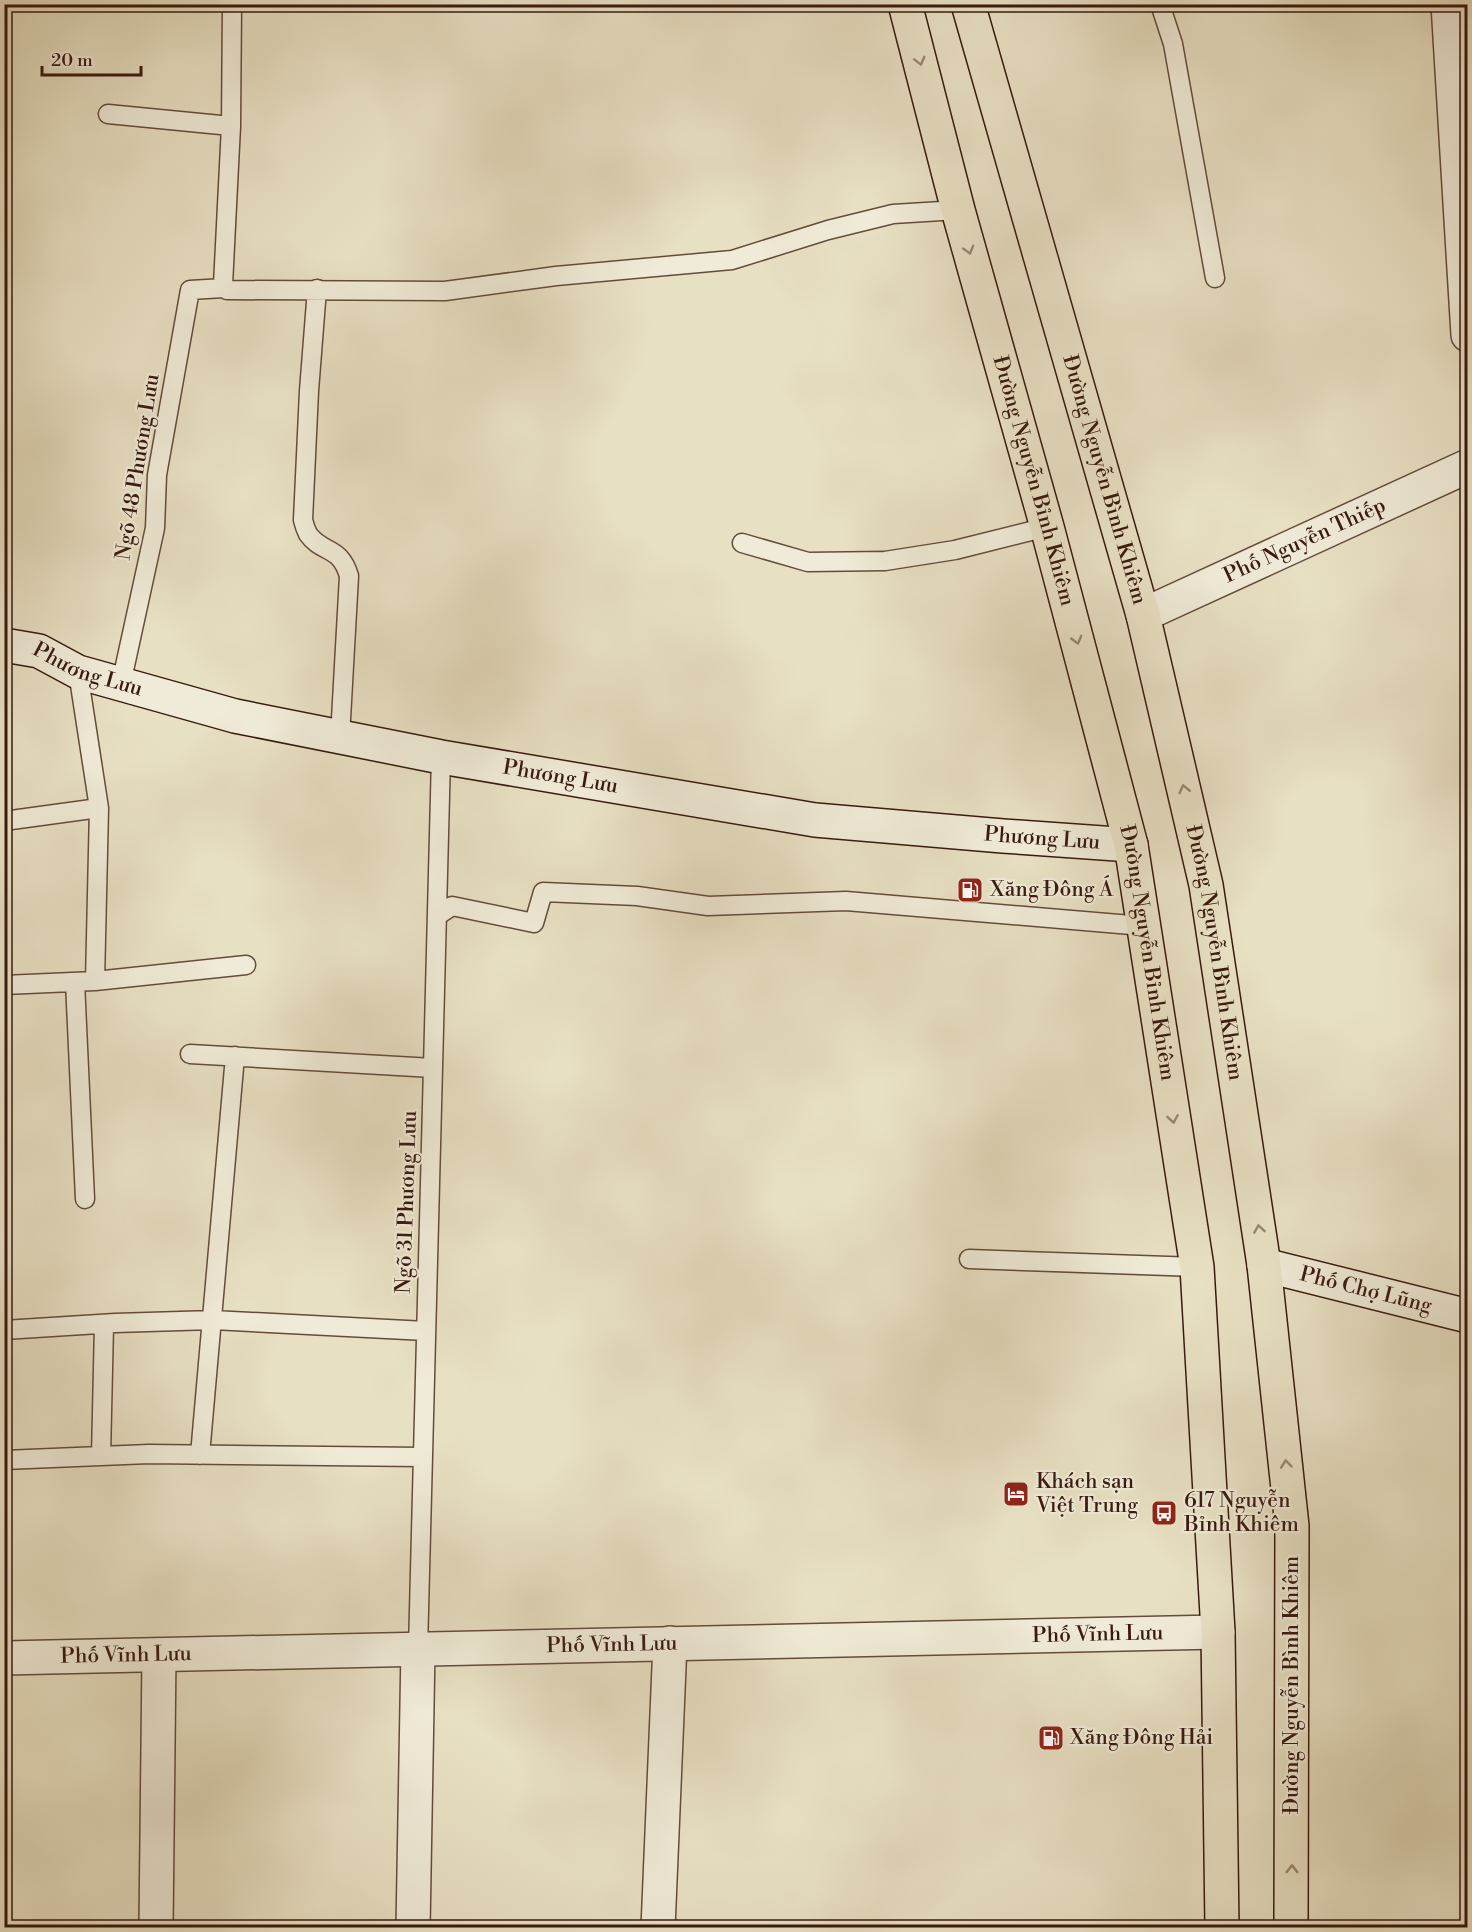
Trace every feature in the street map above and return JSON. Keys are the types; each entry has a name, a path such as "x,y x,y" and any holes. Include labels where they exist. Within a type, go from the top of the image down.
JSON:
{"highway":[{"name":"Đường Nguyễn Bỉnh Khiêm","path":"905,4 958,210 1047,527 1131,845 1197,1267 1218,1632 1222,1928"},
{"name":"Đường Nguyễn Bình Khiêm","path":"968,4 1143,615 1206,885 1264,1265 1292,1526 1291,1928"}],"street":[{"path":"1448,4 1467,335"},
{"name":"Phố Nguyễn Thiếp","path":"1143,615 1467,466"},
{"name":"Phương Lưu","path":"4,645 39,651 78,672 235,716 441,757 815,819 1131,845"},
{"name":"Phố Chợ Lũng","path":"1264,1265 1467,1316"},
{"name":"Phố Vĩnh Lưu","path":"4,1658 1218,1632"},
{"path":"658,1928 670,1643"},
{"path":"413,1928 418,1649"},
{"path":"156,1928 159,1655"}],"lane":[{"path":"224,288 231,126 232,4"},
{"path":"1160,4 1173,44 1215,278"},
{"path":"108,114 231,126"},
{"name":"Ngõ 48 Phương Lưu","path":"121,684 155,528 157,475 190,290 224,288 445,291 556,276 732,260 828,230 893,214 958,210"},
{"path":"317,290 309,391 303,520 308,533 314,539 341,557 349,576 340,737"},
{"path":"742,543 808,562 885,561 955,550 1047,527"},
{"path":"78,672 99,807 95,981"},
{"name":"Ngõ 31 Phương Lưu","path":"418,1649 441,757"},
{"path":"4,821 99,807"},
{"path":"437,916 452,906 534,923 543,892 552,892 637,896 708,906 846,901 1143,926"},
{"path":"4,985 95,981 246,965"},
{"path":"75,982 85,1199"},
{"path":"190,1054 433,1068"},
{"path":"200,1455 235,1056"},
{"path":"969,1259 1197,1267"},
{"path":"4,1330 213,1320 426,1331"},
{"path":"101,1456 104,1325"},
{"path":"4,1460 200,1455 422,1457"}],"place":[{"name":"Xăng Đông Á","path":"970,890"},
{"name":"Khách sạn Việt Trung","path":"1016,1494"},
{"name":"617 Nguyễn Bỉnh Khiêm","path":"1164,1513"},
{"name":"Xăng Đông Hải","path":"1051,1738"}]}
